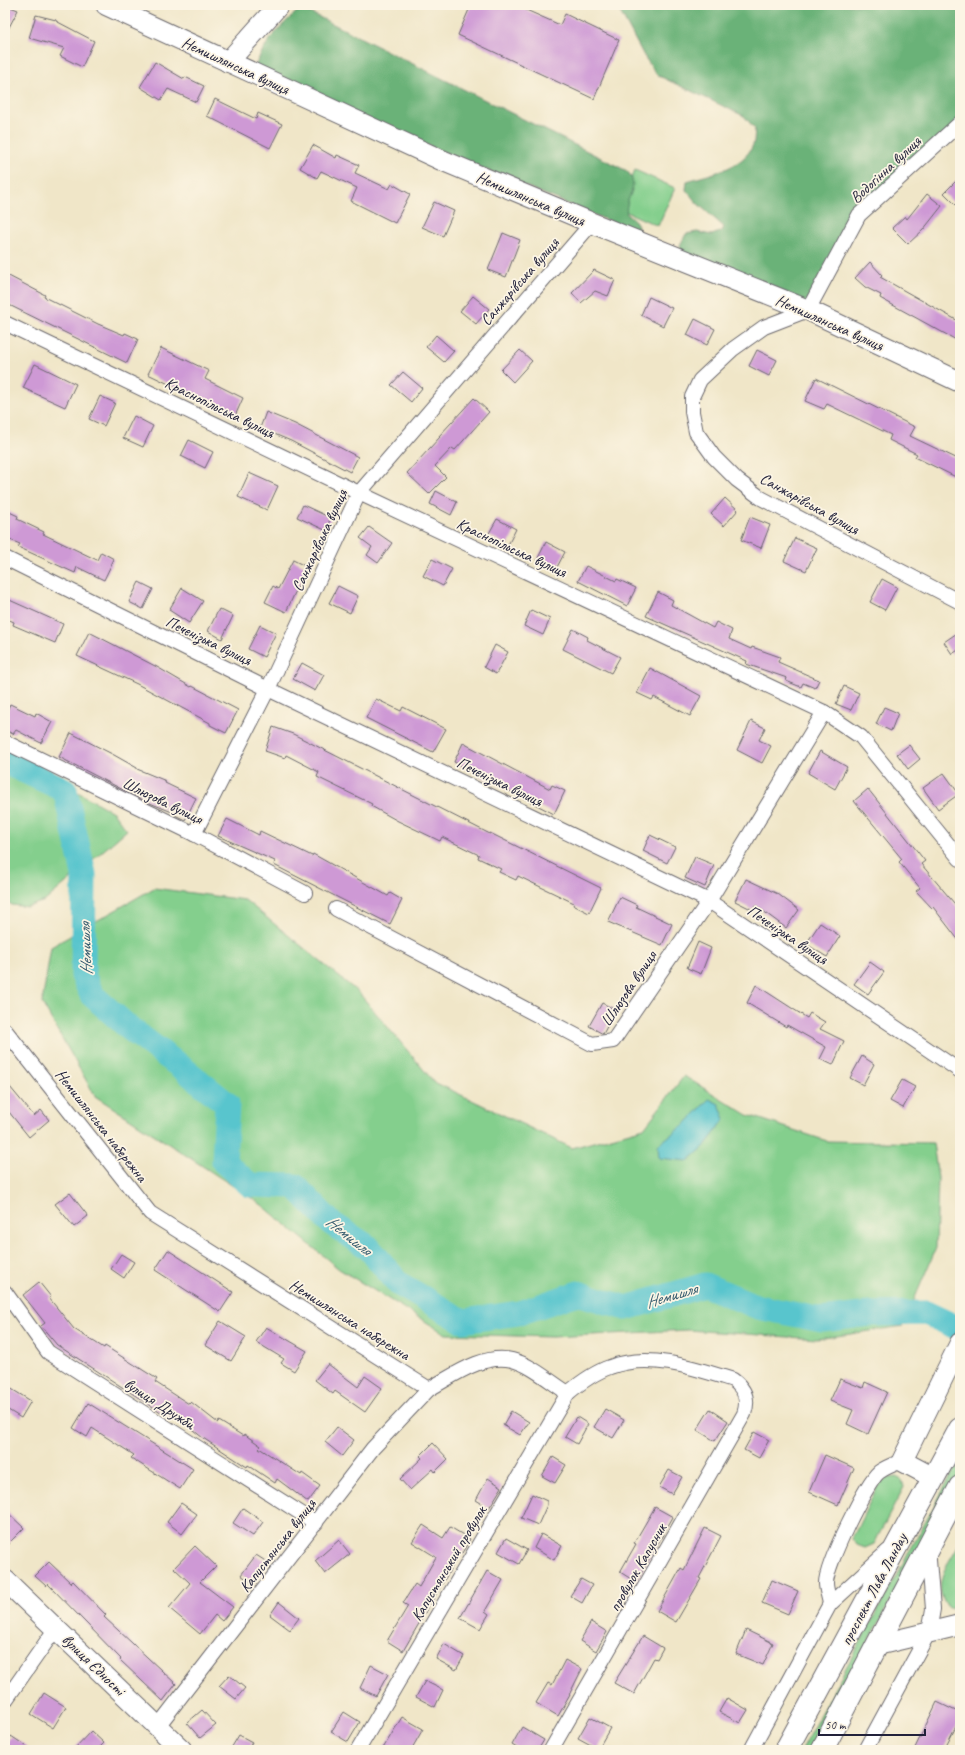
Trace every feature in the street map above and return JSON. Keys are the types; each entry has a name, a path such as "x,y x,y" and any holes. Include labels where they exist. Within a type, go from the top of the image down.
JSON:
{"main road":[{"name":"проспект Льва Ландау","path":"786,1750 958,1436"},
{"name":"проспект Льва Ландау","path":"822,1750 960,1487"}],"street":[{"name":"Немишлянська вулиця","path":"106,5 439,159 592,223 808,310 960,382"},
{"path":"228,62 278,5"},
{"name":"Водогінна вулиця","path":"808,310 859,215 960,123"},
{"name":"Санжарівська вулиця","path":"194,834 268,689 359,493 592,223"},
{"name":"Санжарівська вулиця","path":"808,310 764,327 733,349 700,380 692,397 692,412 696,432 714,457 737,480 762,498 960,602"},
{"name":"Краснопільська вулиця","path":"5,323 359,493 824,712 861,737 960,859"},
{"name":"Печенізька вулиця","path":"5,558 268,689 709,901 960,1070"},
{"name":"Шлюзова вулиця","path":"336,909 592,1044 613,1041 709,901 824,712"},
{"name":"Шлюзова вулиця","path":"5,742 194,834 305,893"},
{"name":"Немишлянська набережна","path":"5,1030 150,1213 429,1389"},
{"name":"вулиця Дружби","path":"5,1292 48,1352 316,1523"},
{"path":"830,1604 826,1583 829,1567 838,1544 870,1483 879,1472 902,1461 960,1343"},
{"path":"429,1389 486,1360 500,1358 513,1360 525,1366 568,1393"},
{"name":"провулок Капусник","path":"551,1750 744,1414 746,1399 742,1388 733,1380 671,1363 640,1360 610,1367 582,1382 568,1393"},
{"name":"Капустянська вулиця","path":"158,1726 373,1448 429,1389"},
{"name":"Капустянський провулок","path":"358,1750 568,1393"},
{"path":"902,1461 934,1478"},
{"path":"751,1750 830,1604 899,1542"},
{"path":"865,1750 929,1632 933,1609 928,1548"},
{"name":"вулиця Єдності","path":"5,1580 158,1726 179,1749"},
{"path":"877,1645 960,1625"},
{"path":"5,1701 56,1628"}],"green space":[{"path":"618,5 960,5 960,123 859,215 808,310 683,260 680,245 686,234 697,232 712,235 722,231 724,227 697,203 686,190 687,181 715,173 742,160 753,145 755,129 744,116 657,75 644,56 618,8"},
{"path":"301,8 627,171 631,177 633,188 627,203 627,215 636,222 638,233 253,73 266,45 278,30"},
{"path":"635,170 675,188 658,226 618,208"},
{"path":"5,754 113,812 127,830 45,901 27,907 12,905 5,900"},
{"path":"154,888 245,900 359,993 434,1082 572,1148 644,1128 684,1076 748,1115 827,1141 933,1143 938,1178 936,1248 903,1326 817,1339 688,1330 552,1337 446,1334 339,1269 262,1205 95,1096 42,1003 51,947"},
{"path":"955,1468 959,1468 959,1473 939,1514 809,1750 801,1750"},
{"path":"896,1477 902,1480 904,1487 874,1544 865,1548 857,1545 852,1539 877,1487 887,1478"},
{"path":"960,1542 960,1611 947,1607 942,1598 941,1582 946,1566"}],"water":[{"path":"709,1099 719,1104 725,1119 704,1147 688,1161 659,1158 658,1145 686,1123"}],"building":[{"path":"5,5 18,10 5,35"},
{"path":"471,5 515,5 560,25 565,14 619,40 594,99 458,35"},
{"path":"36,15 56,20 94,41 82,67 60,56 64,48 29,38"},
{"path":"155,62 184,79 185,77 204,86 196,102 168,89 161,100 140,87"},
{"path":"215,99 256,119 258,113 282,124 270,148 207,116"},
{"path":"313,145 336,158 337,155 359,165 355,173 389,189 392,184 410,194 395,223 351,201 357,188 321,171 317,178 300,168"},
{"path":"960,177 960,209 944,193"},
{"path":"927,194 942,206 923,230 908,244 892,228 905,216 907,219"},
{"path":"434,202 454,211 443,236 422,227"},
{"path":"503,233 520,240 506,277 488,270"},
{"path":"870,262 882,275 880,277 960,322 960,342 880,298 881,295 865,287 855,278"},
{"path":"594,270 615,280 608,296 595,291 581,303 572,293"},
{"path":"5,274 45,295 44,297 98,324 138,339 127,363 5,303"},
{"path":"473,296 489,309 476,324 460,311"},
{"path":"649,297 672,308 663,326 641,315"},
{"path":"695,319 715,329 707,345 687,335"},
{"path":"436,335 454,351 444,362 426,347"},
{"path":"161,348 209,371 205,379 243,398 235,416 148,374"},
{"path":"520,350 532,361 513,382 501,370"},
{"path":"757,350 777,360 769,376 749,366"},
{"path":"35,364 76,384 65,407 23,388"},
{"path":"403,372 422,388 411,402 391,385"},
{"path":"816,378 915,427 910,436 960,460 960,479 915,457 917,454 889,440 891,435 827,404 824,409 805,401"},
{"path":"100,396 115,403 104,426 89,419"},
{"path":"474,398 489,412 455,450 452,448 435,466 446,477 429,494 407,473"},
{"path":"266,412 295,424 358,457 350,472 291,441 260,428"},
{"path":"134,416 153,426 143,447 123,438"},
{"path":"189,440 213,452 205,468 181,456"},
{"path":"249,473 278,486 267,510 238,497"},
{"path":"436,491 457,502 451,515 430,504"},
{"path":"725,498 738,510 724,526 711,514"},
{"path":"303,505 331,518 325,530 297,517"},
{"path":"5,510 18,516 17,519 44,532 43,534 97,560 101,552 114,559 104,580 77,567 75,573 18,547 20,544 8,539 5,547"},
{"path":"750,517 770,525 761,548 741,540"},
{"path":"497,519 516,529 508,545 488,535"},
{"path":"369,527 392,543 378,563 367,555 372,547 360,538"},
{"path":"795,538 817,548 806,571 784,561"},
{"path":"546,542 565,552 556,569 537,560"},
{"path":"432,559 452,569 443,586 423,576"},
{"path":"293,560 307,567 286,612 265,602 273,586 278,589"},
{"path":"586,566 616,581 617,579 636,588 627,606 578,581"},
{"path":"882,579 897,587 885,610 870,602"},
{"path":"139,582 153,589 143,609 129,602"},
{"path":"338,586 358,596 350,613 329,603"},
{"path":"182,588 203,601 189,623 169,610"},
{"path":"658,592 673,600 671,605 713,628 716,622 732,630 729,639 751,649 752,647 780,657 778,662 819,680 815,688 803,683 801,687 786,681 787,678 746,664 747,661 646,616"},
{"path":"5,598 63,624 55,643 13,625 14,622 5,618"},
{"path":"219,609 233,616 222,639 208,631"},
{"path":"531,610 550,619 543,635 524,626"},
{"path":"260,625 276,633 264,657 248,649"},
{"path":"573,629 588,637 587,640 620,657 611,673 563,649"},
{"path":"960,631 960,649 952,654 944,642"},
{"path":"89,632 157,667 191,687 192,686 238,710 226,733 137,684 77,656"},
{"path":"495,645 508,652 496,674 484,667"},
{"path":"302,663 324,675 315,691 293,679"},
{"path":"650,668 701,696 690,716 654,697 652,700 637,693"},
{"path":"844,686 859,693 851,710 836,704"},
{"path":"376,699 401,711 403,707 446,729 433,752 366,718"},
{"path":"10,704 35,716 36,713 52,722 41,743 16,730 13,734 5,730 5,715"},
{"path":"884,707 898,713 891,731 876,724"},
{"path":"751,721 765,728 759,740 771,746 762,763 737,750"},
{"path":"273,727 293,734 490,834 601,888 589,913 573,905 574,903 518,876 516,880 499,872 501,869 478,858 479,855 442,837 440,841 398,821 371,806 372,804 317,777 319,772 286,755 285,758 265,751"},
{"path":"71,733 114,755 137,769 166,781 165,783 196,798 185,820 171,813 172,812 145,801 59,757"},
{"path":"463,743 550,789 552,785 565,791 554,814 454,762"},
{"path":"909,745 920,759 908,769 897,754"},
{"path":"820,751 847,767 835,789 808,773"},
{"path":"944,773 959,794 938,809 923,788"},
{"path":"868,789 925,861 921,864 960,910 960,942 933,907 932,908 916,891 920,888 899,862 902,859 854,801"},
{"path":"227,819 259,835 260,831 312,856 313,854 388,896 390,893 402,900 390,924 274,865 275,861 218,836"},
{"path":"650,835 675,847 667,863 643,851"},
{"path":"695,857 714,865 705,887 685,878"},
{"path":"746,879 778,894 799,910 786,928 755,905 753,910 735,901"},
{"path":"620,897 637,905 636,907 672,924 662,945 608,922"},
{"path":"820,923 840,936 827,957 806,944"},
{"path":"698,942 711,948 701,974 687,968"},
{"path":"870,962 884,972 868,994 854,984"},
{"path":"756,985 807,1018 810,1013 825,1022 820,1029 844,1041 833,1065 820,1059 826,1047 787,1025 786,1027 747,1003"},
{"path":"602,1003 616,1010 603,1034 589,1026"},
{"path":"862,1056 874,1064 863,1085 850,1078"},
{"path":"902,1080 915,1087 903,1108 890,1101"},
{"path":"5,1081 34,1116 41,1110 49,1120 29,1137 5,1107"},
{"path":"70,1193 88,1216 74,1227 55,1204"},
{"path":"168,1250 233,1292 220,1312 155,1270"},
{"path":"121,1254 134,1262 124,1278 111,1269"},
{"path":"39,1282 51,1297 49,1298 74,1329 104,1348 105,1346 157,1379 155,1382 189,1404 191,1402 218,1423 219,1421 243,1436 244,1434 261,1446 259,1448 301,1475 302,1473 320,1486 308,1502 277,1479 275,1483 248,1465 247,1467 203,1438 173,1414 170,1418 57,1345 41,1326 45,1323 23,1295"},
{"path":"220,1321 246,1337 231,1361 205,1345"},
{"path":"266,1327 307,1351 294,1371 281,1363 284,1359 256,1342"},
{"path":"328,1364 358,1387 365,1376 382,1388 365,1412 335,1391 333,1394 315,1380"},
{"path":"840,1379 863,1388 865,1382 887,1392 868,1434 847,1424 853,1410 830,1401"},
{"path":"5,1385 31,1401 21,1418 5,1408"},
{"path":"88,1403 193,1469 180,1489 131,1458 134,1455 92,1428 87,1437 73,1428"},
{"path":"605,1409 624,1420 613,1438 594,1427"},
{"path":"710,1409 728,1421 715,1441 697,1430"},
{"path":"511,1411 529,1422 520,1435 503,1425"},
{"path":"577,1417 588,1424 577,1444 565,1437"},
{"path":"337,1427 354,1440 342,1456 325,1442"},
{"path":"754,1432 769,1440 759,1458 744,1450"},
{"path":"433,1443 448,1459 435,1472 433,1469 410,1490 400,1479 422,1458 420,1456"},
{"path":"825,1455 854,1468 838,1505 809,1492"},
{"path":"553,1457 566,1465 555,1483 542,1476"},
{"path":"669,1470 682,1477 672,1494 659,1487"},
{"path":"488,1478 502,1487 489,1508 476,1500"},
{"path":"532,1494 547,1501 547,1505 538,1525 521,1518"},
{"path":"181,1503 197,1514 182,1534 167,1522"},
{"path":"655,1507 673,1517 636,1582 620,1572 636,1544 634,1543"},
{"path":"243,1508 263,1522 253,1536 233,1523"},
{"path":"5,1510 24,1528 5,1547"},
{"path":"423,1525 443,1538 450,1527 470,1539 462,1553 460,1553 403,1651 387,1641 408,1606 403,1603 415,1584 419,1587 436,1557 412,1542"},
{"path":"705,1528 721,1536 699,1578 701,1579 676,1622 657,1611 681,1568 684,1570"},
{"path":"541,1534 562,1546 554,1560 534,1548"},
{"path":"506,1538 527,1550 519,1564 498,1552"},
{"path":"339,1540 350,1554 325,1574 315,1561"},
{"path":"195,1546 216,1566 200,1582 233,1607 222,1621 215,1615 200,1634 169,1608 190,1583 174,1568"},
{"path":"256,1555 267,1562 252,1583 241,1575"},
{"path":"49,1562 71,1583 73,1581 106,1615 104,1617 176,1684 163,1701 120,1660 121,1659 48,1584 46,1586 35,1576"},
{"path":"487,1571 503,1580 485,1611 489,1614 480,1629 460,1618"},
{"path":"581,1579 592,1585 582,1603 570,1596"},
{"path":"772,1580 798,1591 788,1614 762,1603"},
{"path":"279,1602 299,1618 290,1630 270,1615"},
{"path":"591,1622 607,1632 596,1651 580,1641"},
{"path":"746,1630 773,1643 763,1665 736,1654"},
{"path":"643,1636 663,1648 657,1659 654,1658 634,1694 614,1683"},
{"path":"444,1644 464,1656 456,1670 436,1659"},
{"path":"565,1660 582,1669 558,1716 536,1703 548,1683 552,1685"},
{"path":"371,1665 388,1674 376,1696 360,1688"},
{"path":"229,1675 245,1688 236,1699 219,1686"},
{"path":"425,1681 443,1690 435,1707 416,1697"},
{"path":"44,1693 66,1707 53,1728 31,1714"},
{"path":"727,1698 748,1710 740,1723 719,1712"},
{"path":"937,1702 960,1713 960,1719 944,1750 914,1750"},
{"path":"202,1710 216,1725 200,1738 187,1723"},
{"path":"344,1712 360,1722 348,1742 331,1732"},
{"path":"402,1717 423,1729 411,1750 382,1750"},
{"path":"590,1717 610,1728 598,1749 578,1738"},
{"path":"522,1727 544,1740 538,1750 520,1750 512,1745"},
{"path":"91,1731 104,1743 97,1750 73,1750"},
{"path":"239,1735 252,1742 248,1750 230,1750"},
{"path":"11,1736 32,1750 5,1750 5,1745"}],"waterway":[{"name":"Немишля","path":"5,762 65,790 84,874 83,975 92,995 129,1028 227,1104 224,1162 250,1185 295,1186 331,1223 368,1247 399,1284 463,1321 519,1313 578,1293 626,1308 705,1285 758,1307 822,1320 869,1314 926,1313 960,1329"}]}
